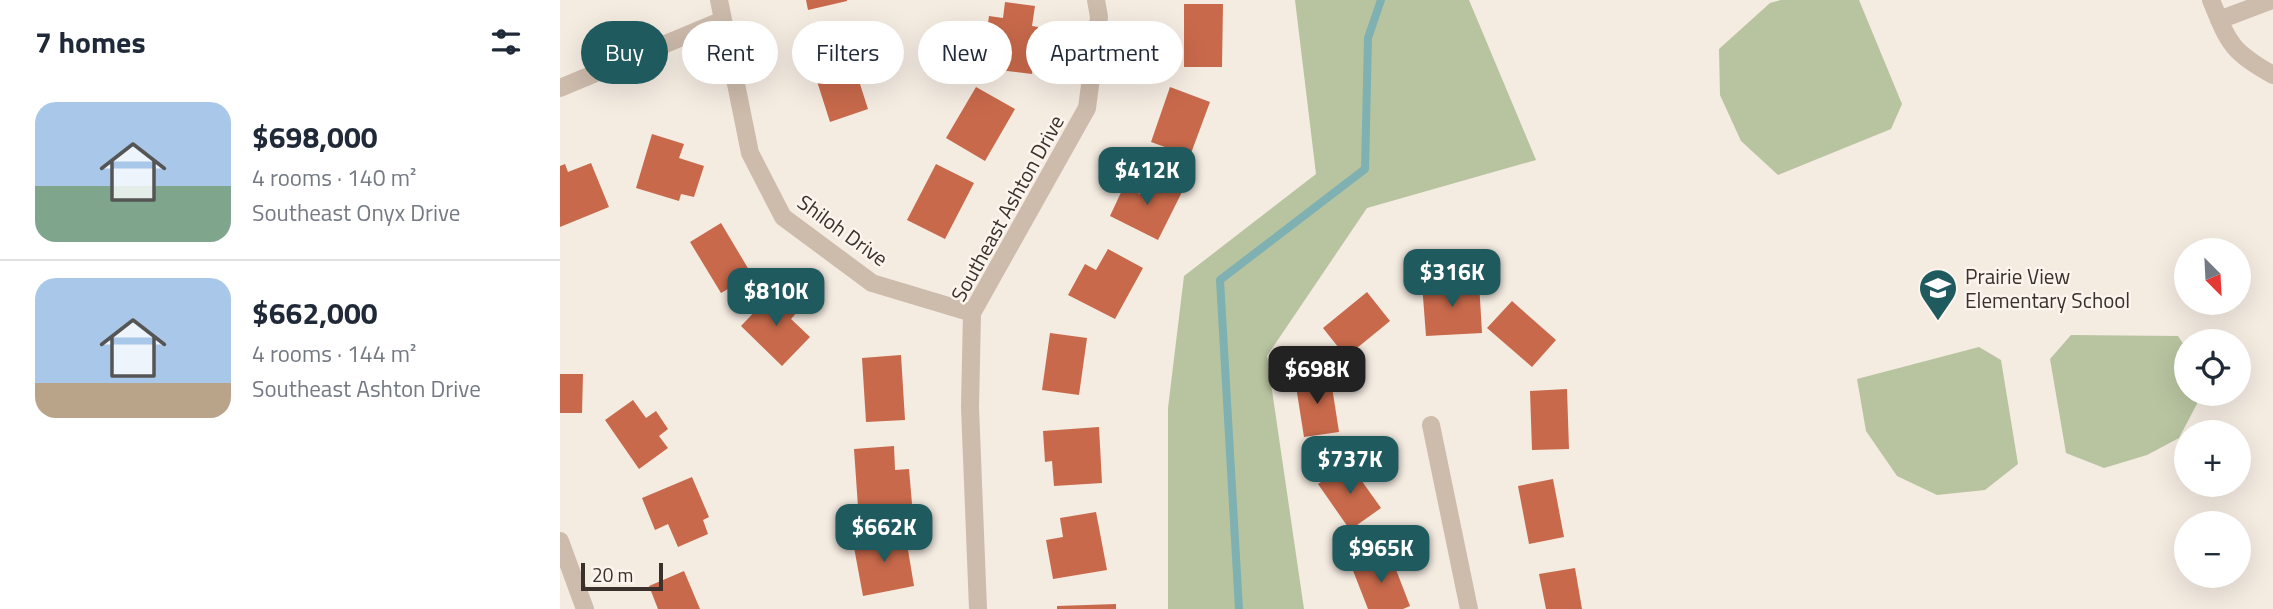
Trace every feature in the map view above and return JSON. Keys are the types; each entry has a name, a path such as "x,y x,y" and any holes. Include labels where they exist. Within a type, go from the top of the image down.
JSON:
{"street":[{"name":"Shiloh Drive","path":"719,0 750,153 783,217 872,283 972,313"},
{"name":"Southeast Ashton Drive","path":"978,609 970,407 972,313 1087,108 1099,17 1096,0"},
{"path":"2211,0 2225,35 2242,57 2273,75"},
{"path":"2219,20 2272,0"},
{"path":"560,88 723,20"},
{"path":"1431,425 1469,609"},
{"path":"560,541 585,609"}],"green space":[{"path":"1295,0 1469,0 1536,160 1367,208 1267,356 1304,609 1168,609 1168,408 1184,276 1316,174"},
{"path":"1781,0 1859,0 1902,104 1891,129 1778,175 1741,141 1720,95 1719,49 1770,3"},
{"path":"2071,335 2174,336 2174,406 2196,406 2188,420 2174,420 2174,441 2147,455 2104,468 2066,453 2050,359"},
{"path":"1979,347 2001,360 2018,464 1985,490 1937,495 1897,476 1866,431 1857,379"}],"building":[{"path":"806,0 847,0 847,1 808,10"},
{"path":"1005,2 1035,6 1033,21 1026,21 1026,73 1012,72 1012,21 988,21 989,16 1003,18"},
{"path":"1184,4 1223,4 1222,67 1184,67"},
{"path":"818,84 860,84 868,109 830,122"},
{"path":"976,87 1015,109 985,161 946,138"},
{"path":"1170,87 1210,102 1190,156 1151,142"},
{"path":"652,134 684,144 679,158 704,166 694,197 681,194 679,201 636,188"},
{"path":"591,163 609,207 560,227 560,166 565,164 568,172"},
{"path":"936,164 974,183 945,239 907,220"},
{"path":"1148,176 1182,192 1158,240 1110,216 1124,186 1140,194"},
{"path":"721,223 752,275 721,293 690,242"},
{"path":"1108,249 1143,268 1115,319 1068,295 1085,264 1096,270"},
{"path":"1479,282 1482,333 1426,336 1422,284"},
{"path":"776,289 798,311 791,319 810,337 782,366 741,326"},
{"path":"1367,292 1390,321 1346,357 1323,328"},
{"path":"1512,301 1556,340 1532,367 1487,328"},
{"path":"1050,333 1087,338 1079,395 1042,390"},
{"path":"901,355 905,420 866,422 862,358"},
{"path":"560,374 583,374 582,413 560,413"},
{"path":"1330,374 1339,432 1304,437 1295,380"},
{"path":"1567,389 1569,449 1532,450 1530,391"},
{"path":"633,400 646,418 656,411 668,429 659,436 668,448 639,469 605,420"},
{"path":"1099,427 1102,483 1054,486 1052,461 1045,462 1043,431"},
{"path":"894,446 895,470 909,469 912,504 858,507 854,449"},
{"path":"1349,463 1381,508 1350,530 1318,484"},
{"path":"692,477 709,517 703,520 708,534 678,547 668,524 655,530 642,498"},
{"path":"1553,479 1564,537 1529,544 1518,486"},
{"path":"1096,512 1107,570 1053,579 1046,540 1063,537 1060,518"},
{"path":"905,532 914,586 863,596 853,542"},
{"path":"1390,554 1410,606 1403,609 1368,609 1352,568"},
{"path":"1575,568 1582,609 1546,609 1539,574"},
{"path":"684,571 700,609 658,609 649,586"},
{"path":"1116,604 1116,609 1057,609 1057,606"}],"waterway":[{"path":"1239,609 1220,280 1365,169 1368,38 1381,0"}],"place":[{"name":"Prairie View Elementary School","path":"1938,322"}]}
